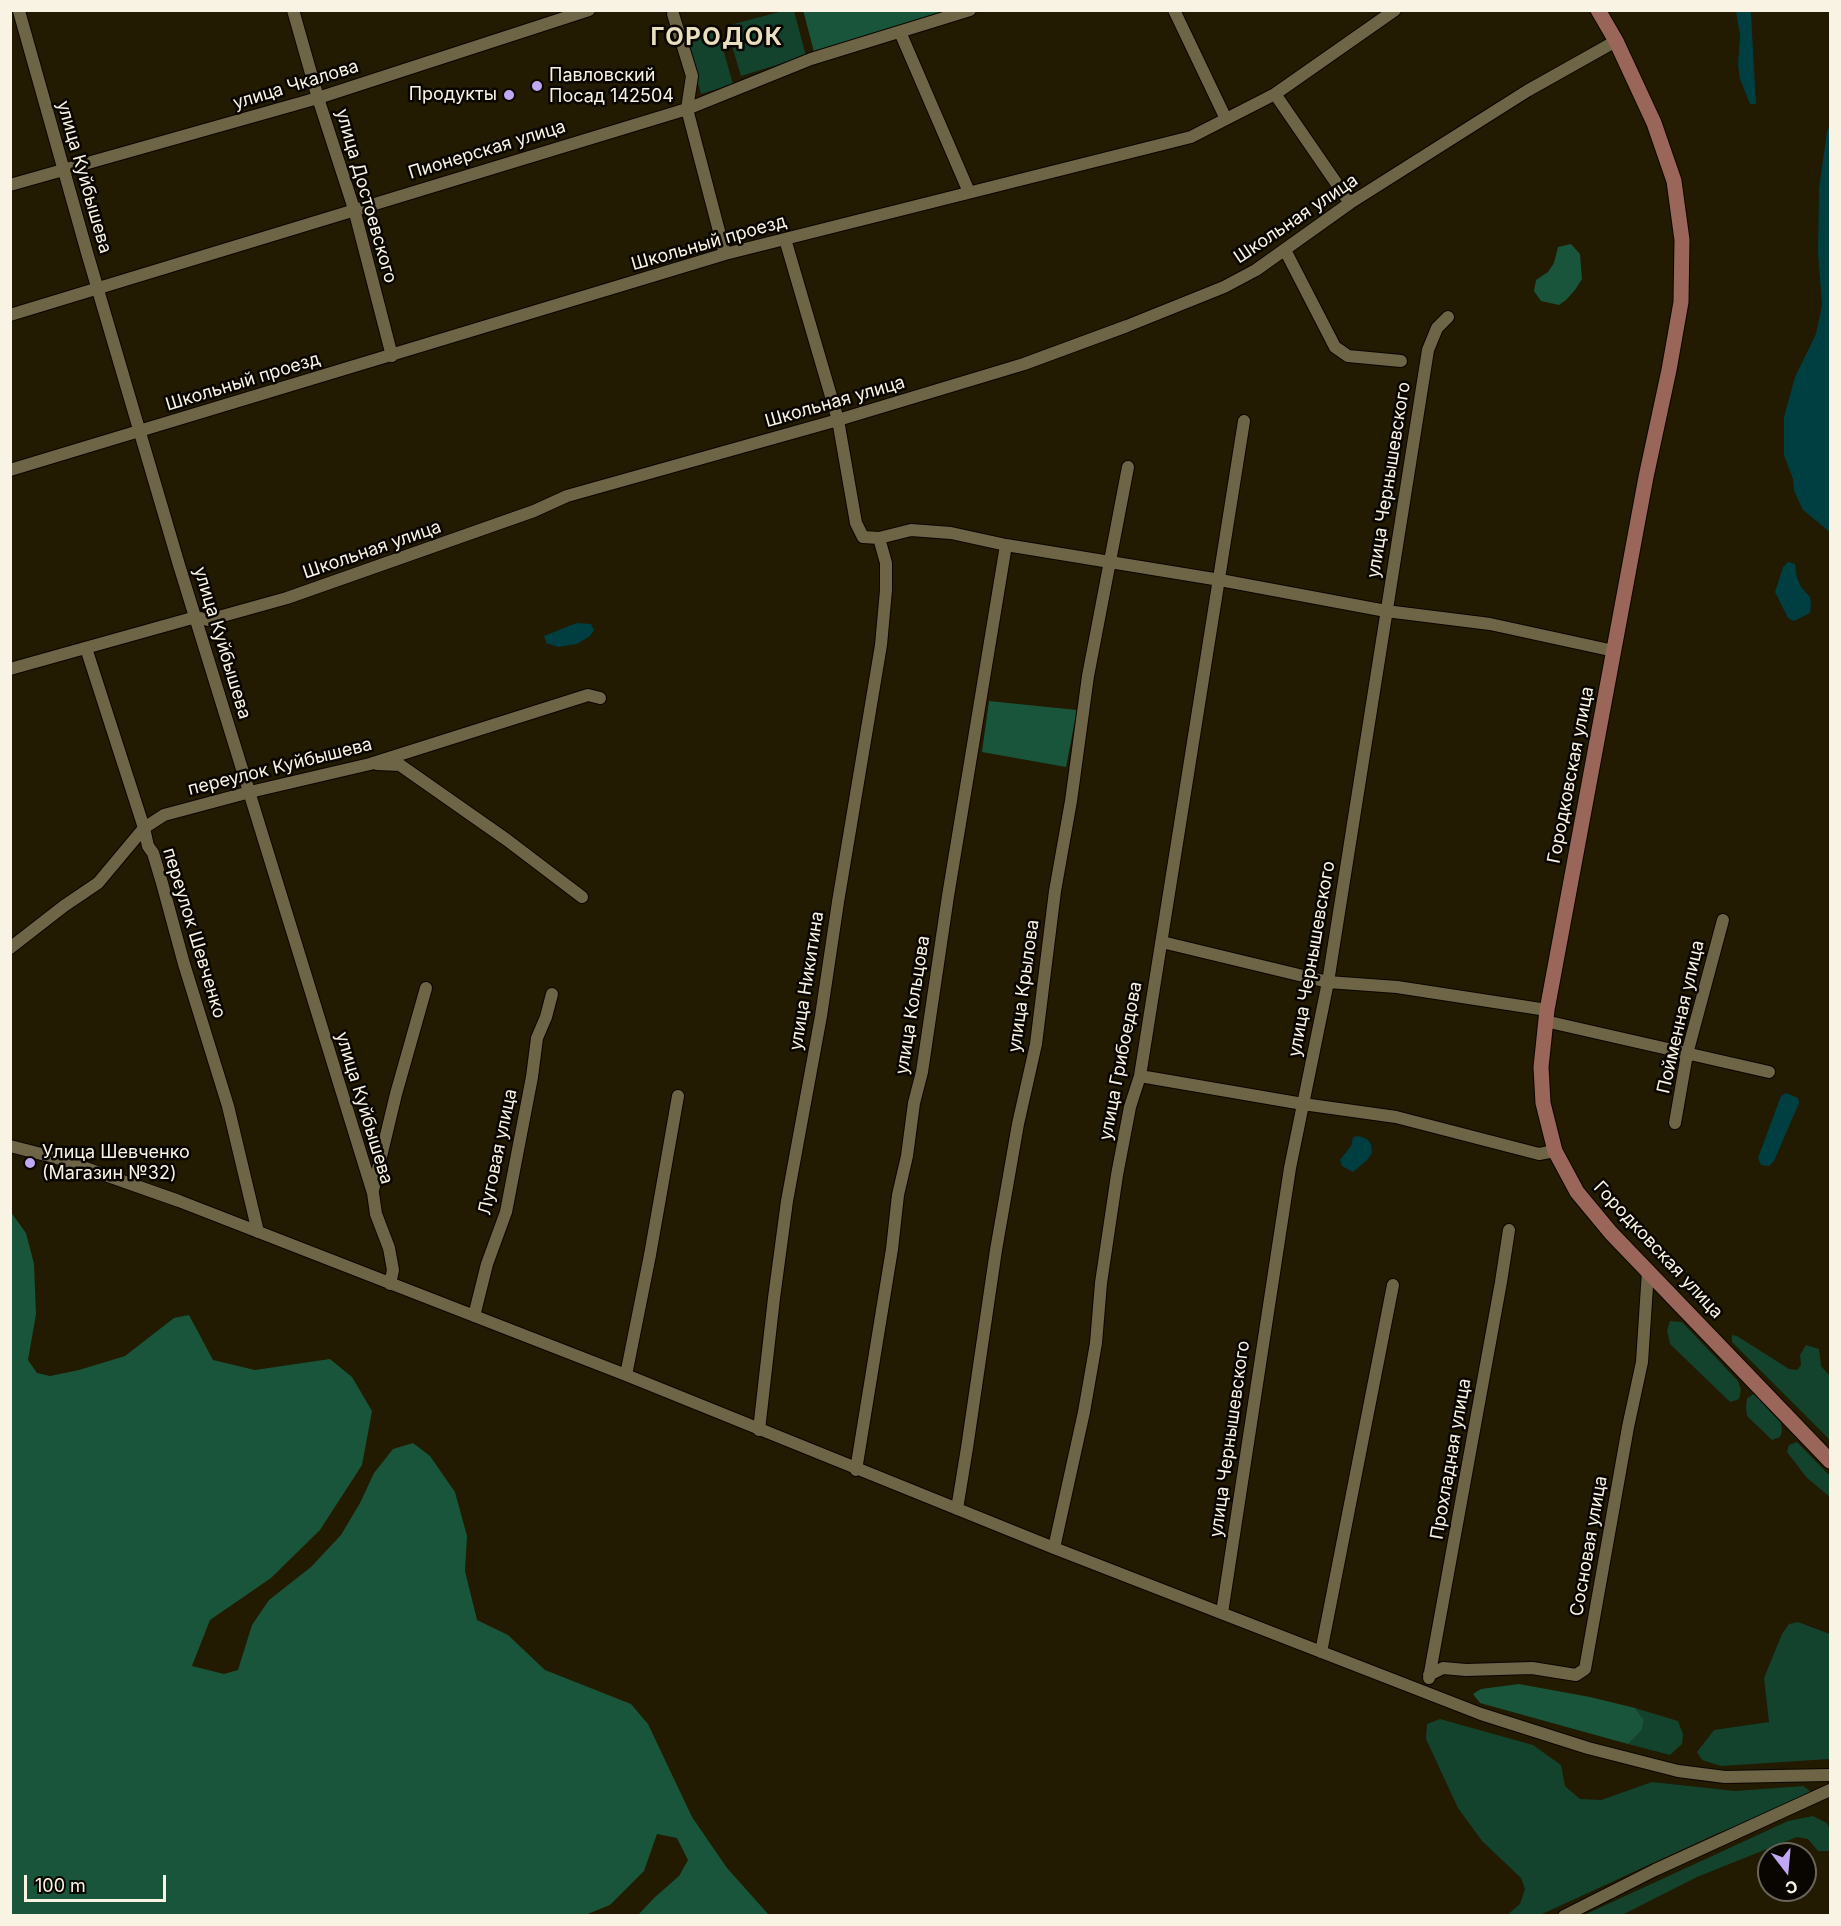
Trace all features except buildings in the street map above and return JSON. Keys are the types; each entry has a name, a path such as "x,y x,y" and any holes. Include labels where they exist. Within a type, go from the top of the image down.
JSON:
{"main road":[{"name":"Городковская улица","path":"1598,10 1616,41 1654,123 1674,181 1682,240 1681,302 1646,477 1546,1016 1540,1067 1543,1094 1555,1151 1577,1192 1611,1233 1830,1461"}],"street":[{"name":"улица Достоевского","path":"293,10 318,98 354,209 392,356"},
{"name":"улица Чкалова","path":"10,184 318,98 589,10"},
{"path":"686,10 670,12 692,76 687,109 725,254"},
{"name":"Пионерская улица","path":"10,315 687,109 812,59 970,10"},
{"path":"1174,10 1226,119"},
{"name":"Школьный проезд","path":"10,470 725,254 1191,137 1275,94 1395,10"},
{"path":"10,12 19,11"},
{"name":"улица Куйбышева","path":"19,11 140,432 373,1193 376,1214 389,1248 393,1270 390,1284"},
{"path":"900,32 969,192"},
{"name":"Школьная улица","path":"10,669 196,618 208,620 287,598 534,512 567,496 838,420 1024,364 1127,326 1224,287 1256,270 1350,203 1527,91 1616,41"},
{"path":"1275,94 1350,203"},
{"path":"785,239 838,420 856,523 863,537 879,538 911,530 951,533 1006,545 1220,580 1386,611 1490,624 1614,651"},
{"path":"1285,250 1335,347 1348,356 1401,361"},
{"name":"улица Чернышевского","path":"1222,1613 1290,1168 1328,982 1428,350 1437,328 1448,317"},
{"name":"улица Грибоедова","path":"1054,1548 1096,1343 1101,1283 1118,1175 1130,1107 1140,1076 1244,421"},
{"name":"улица Крылова","path":"957,1509 996,1250 1018,1124 1036,1044 1055,891 1071,801 1088,676 1128,467"},
{"name":"улица Никитина","path":"759,1430 787,1201 821,1016 881,645 886,563 879,538"},
{"name":"улица Кольцова","path":"856,1470 892,1249 898,1195 907,1156 914,1103 922,1072 948,896 1006,545"},
{"name":"переулок Шевченко","path":"86,648 148,846 153,852 184,964 228,1106 258,1232"},
{"name":"переулок Куйбышева","path":"10,948 98,883 144,828 164,815 370,764 588,695 600,698"},
{"path":"370,764 400,765 507,840 582,897"},
{"name":"Пойменная улица","path":"1675,1123 1687,1054 1723,920"},
{"path":"1162,942 1328,982 1397,987 1546,1016 1687,1054 1769,1072"},
{"path":"373,1193 396,1094 426,988"},
{"name":"Луговая улица","path":"474,1316 487,1264 506,1212 532,1077 537,1038 552,994"},
{"path":"1140,1076 1303,1104 1396,1117 1539,1154 1555,1151"},
{"path":"626,1376 678,1096"},
{"path":"10,1146 57,1158 179,1201 626,1376 856,1470 1481,1714 1588,1748 1678,1771 1725,1777 1830,1775"},
{"name":"Прохладная улица","path":"1426,1693 1502,1282 1509,1230"},
{"name":"Сосновая улица","path":"1430,1675 1443,1668 1466,1670 1532,1668 1576,1675 1585,1669 1628,1427 1642,1362 1648,1271"},
{"path":"1321,1652 1393,1285"},
{"path":"1564,1916 1655,1870 1830,1790"}],"green space":[{"path":"803,10 948,11 814,52"},
{"path":"783,11 794,11 806,56 741,76 726,26"},
{"path":"717,28 733,84 701,94 685,37"},
{"path":"1571,244 1580,254 1582,279 1575,290 1559,305 1541,301 1534,291 1536,280 1548,272 1554,263 1558,247"},
{"path":"989,701 1077,710 1066,767 982,752"},
{"path":"10,1211 26,1233 34,1264 36,1314 28,1360 37,1373 50,1376 125,1356 174,1318 189,1315 213,1360 255,1370 330,1359 352,1377 372,1411 362,1465 320,1530 271,1578 210,1620 192,1666 224,1674 238,1670 252,1625 269,1600 311,1567 341,1535 374,1473 393,1449 413,1443 430,1456 455,1492 467,1536 465,1571 477,1620 508,1635 545,1670 631,1704 648,1724 692,1817 727,1868 769,1915 638,1915 679,1876 688,1860 677,1838 657,1834 644,1871 610,1905 585,1915 11,1915"},
{"path":"1670,1321 1682,1322 1738,1381 1741,1390 1739,1399 1731,1402 1728,1400 1670,1344 1667,1330"},
{"path":"1732,1335 1789,1369 1797,1370 1801,1365 1800,1355 1806,1345 1819,1349 1821,1366 1830,1376 1830,1440 1732,1342"},
{"path":"1754,1394 1781,1423 1780,1437 1772,1440 1747,1416 1747,1398"},
{"path":"1797,1442 1830,1476 1830,1497 1807,1478 1787,1452 1789,1445"},
{"path":"1798,1622 1830,1634 1830,1759 1721,1766 1702,1760 1697,1752 1714,1730 1769,1722 1764,1678 1782,1634 1789,1624"},
{"path":"1519,1684 1635,1708 1644,1720 1642,1730 1628,1744 1480,1703 1473,1694 1481,1689"},
{"path":"1635,1708 1678,1721 1683,1734 1682,1744 1670,1755 1628,1744 1642,1730 1644,1720"},
{"path":"1440,1719 1533,1745 1561,1765 1565,1786 1580,1799 1601,1800 1652,1782 1735,1791 1803,1786 1810,1791 1803,1799 1716,1834 1540,1915 1507,1915 1520,1904 1525,1889 1521,1878 1482,1841 1458,1808 1426,1739 1427,1724"},
{"path":"1813,1816 1827,1823 1830,1830 1830,1851 1818,1851 1817,1842 1797,1837 1784,1842 1757,1842 1757,1853 1697,1877 1622,1915 1584,1915 1788,1821"}],"water":[{"path":"1736,11 1750,11 1751,15 1756,104 1750,104 1740,79 1738,65 1740,36"},
{"path":"1830,124 1830,532 1803,510 1794,491 1793,479 1784,455 1784,417 1795,377 1816,334 1822,305 1818,253 1819,189"},
{"path":"1788,562 1795,564 1797,578 1810,597 1811,605 1810,613 1794,621 1788,618 1775,592 1783,567"},
{"path":"577,623 591,624 594,630 590,636 577,644 558,647 546,643 544,636"},
{"path":"1786,1093 1798,1098 1799,1103 1774,1161 1769,1166 1761,1165 1758,1158 1781,1096"},
{"path":"1359,1136 1367,1139 1371,1144 1372,1153 1353,1172 1342,1166 1340,1160 1351,1146 1353,1137"}],"place":[{"name":"Павловский Посад 142504","path":"537,86"},
{"name":"Продукты","path":"509,95"},
{"name":"Улица Шевченко (Магазин №32)","path":"30,1163"}],"district":[{"name":"ГОРОДОК","path":"717,38"}]}
